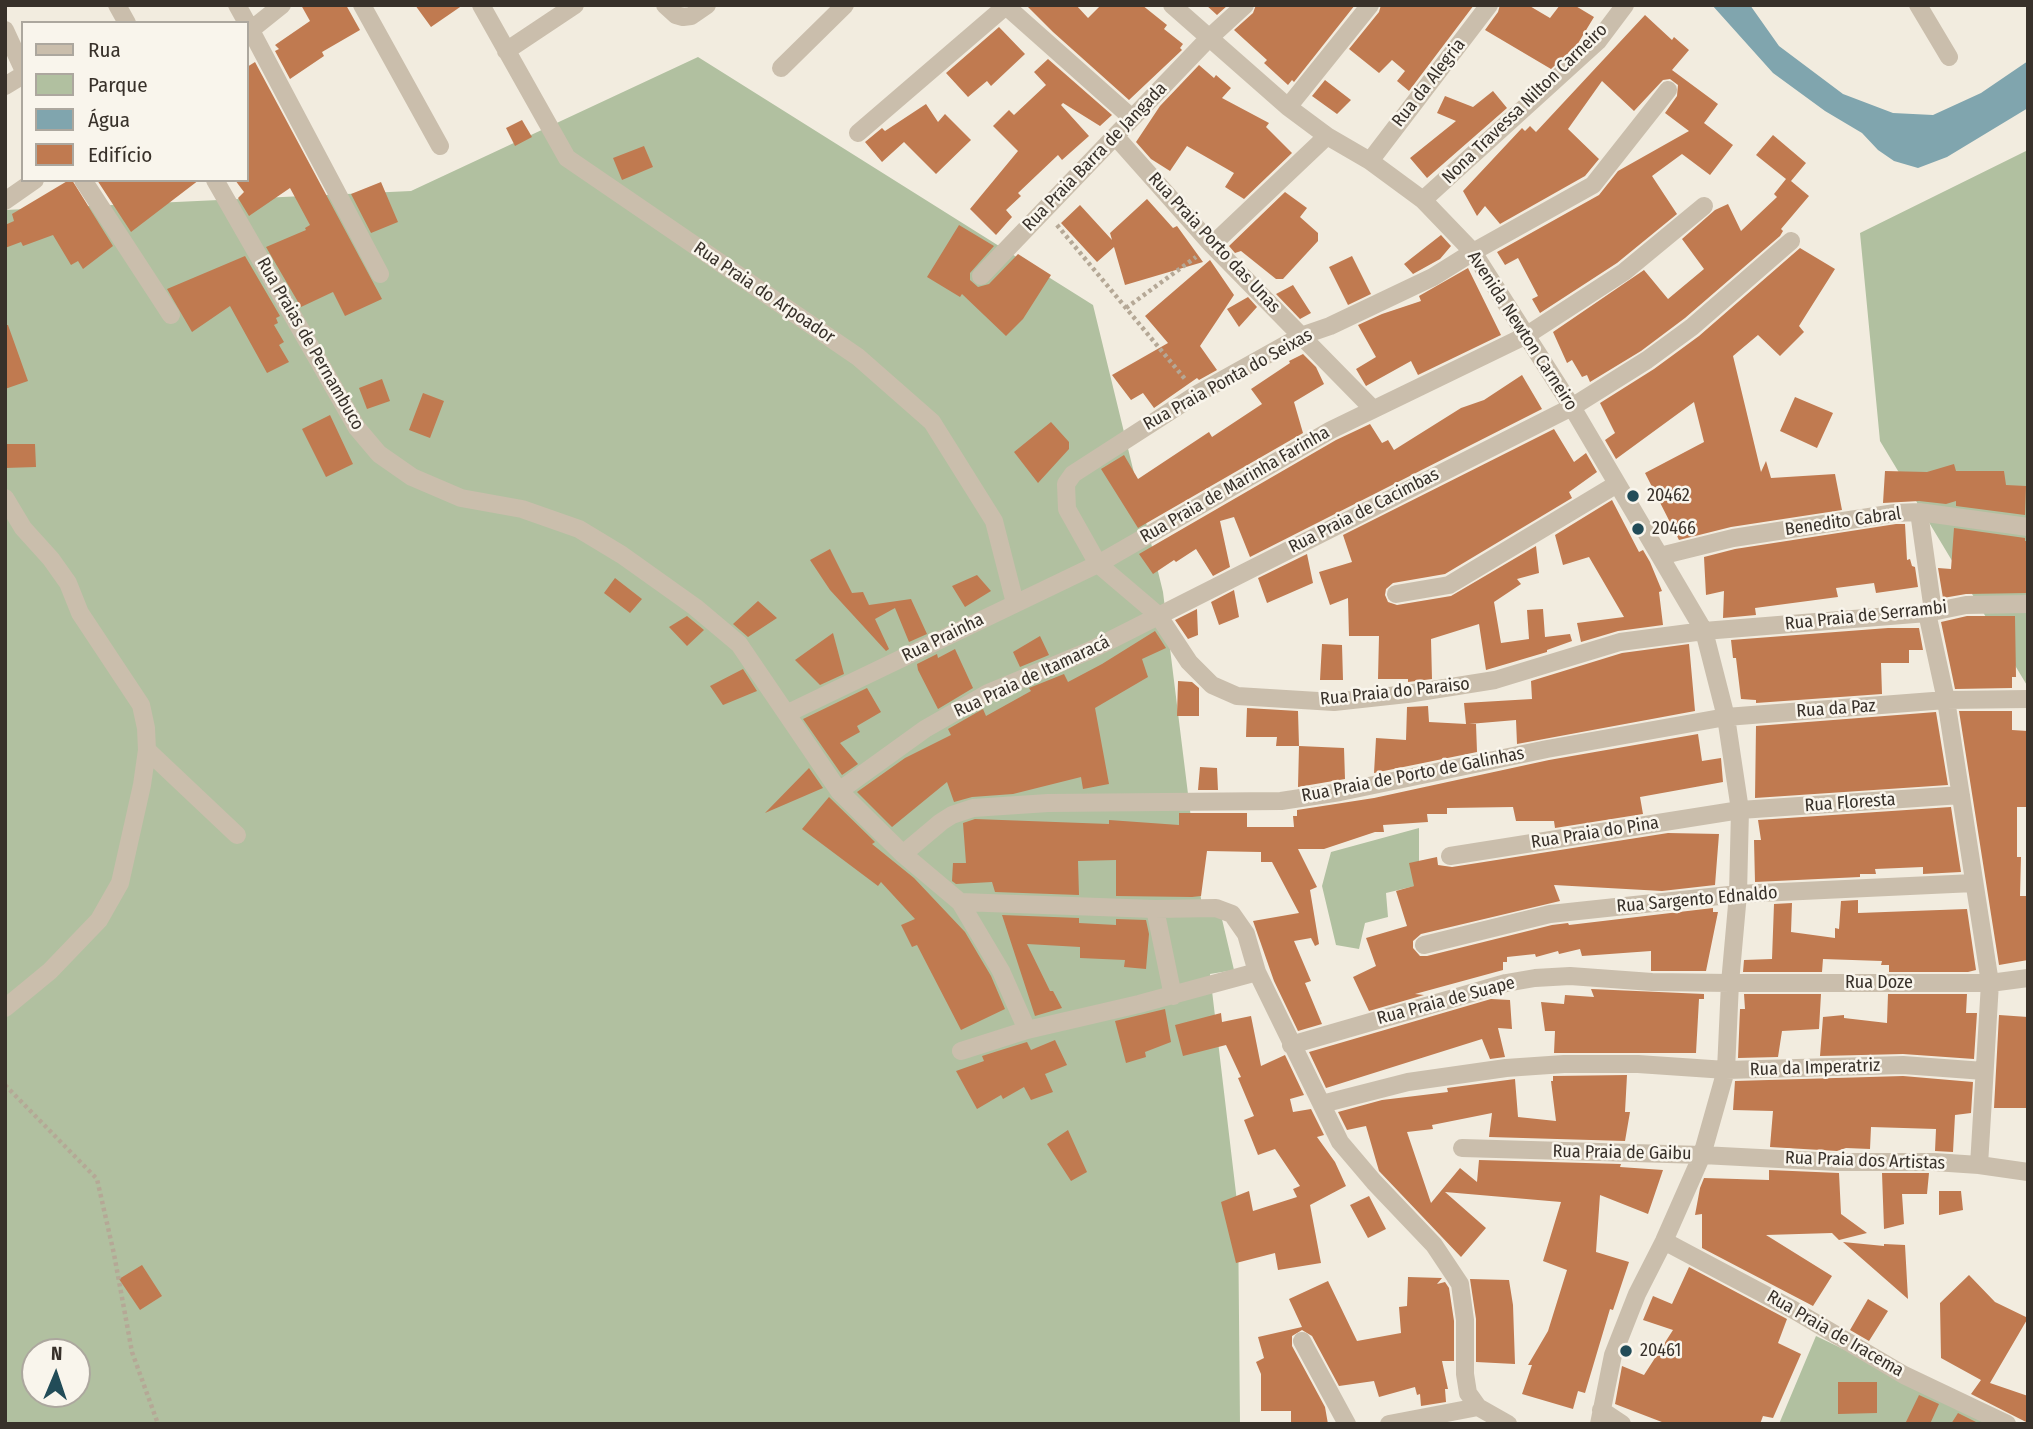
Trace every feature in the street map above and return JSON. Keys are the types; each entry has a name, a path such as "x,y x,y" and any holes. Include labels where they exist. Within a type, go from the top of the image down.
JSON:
{"street":[{"path":"117,5 126,21"},
{"path":"237,5 245,21"},
{"path":"282,5 248,27 380,274"},
{"path":"362,5 440,146"},
{"name":"Rua Praia do Arpoador","path":"481,5 567,158 858,357 932,422 994,522 1015,603"},
{"path":"506,51 575,5"},
{"path":"665,5 676,15 683,17 691,16 707,5"},
{"path":"781,68 845,5"},
{"name":"Avenida Newton Carneiro","path":"1172,5 1288,107 1327,136 1370,160 1423,201 1473,252 1572,407 1704,631 1726,717 1740,810 1738,894 1726,1070 1702,1155 1637,1294 1613,1355 1600,1417"},
{"name":"Rua Praia Barra de Jangada","path":"981,276 1209,38 1245,5"},
{"path":"1288,107 1370,5"},
{"name":"Rua da Alegria","path":"1370,160 1489,5"},
{"name":"Nona Travessa Nilton Carneiro","path":"1423,201 1598,41 1625,5"},
{"path":"1918,5 1949,57"},
{"path":"858,133 1006,6 1132,118"},
{"path":"5,30 21,65"},
{"path":"5,86 21,76"},
{"name":"Rua Praia Ponta do Seixas","path":"1066,484 1073,474 1097,457 1197,394 1301,336 1330,326 1433,277 1592,185 1668,90"},
{"path":"1212,245 1327,136"},
{"name":"Rua Praia Porto das Unas","path":"1116,137 1212,245 1373,408"},
{"path":"5,201 32,182"},
{"path":"84,182 171,315"},
{"name":"Rua Praias de Pernambuco","path":"216,182 357,428 379,454 412,477 461,498 522,509 579,529 622,555 695,607 739,644 789,713 839,791 903,854 960,902 1001,971 1027,1030"},
{"name":"Rua Praia de Marinha Farinha","path":"1098,564 1373,408 1527,335 1624,272 1704,206"},
{"name":"Rua Praia de Cacimbas","path":"1158,615 1572,407 1647,360 1692,327 1791,241"},
{"name":"Rua Praia do Paraiso","path":"1066,484 1067,509 1098,564 1158,615 1189,662 1212,685 1237,696 1334,702 1407,694 1495,680 1620,642 1704,631"},
{"path":"1396,594 1449,585 1617,484"},
{"path":"5,498 23,528 68,583 80,613 141,705 147,750 120,883 99,920 50,971 5,1008"},
{"path":"1919,512 1930,612 1947,700 1990,983 1979,1165"},
{"name":"Benedito Cabral","path":"1660,556 1733,538 1895,513 1919,512 2028,527"},
{"name":"Rua Prainha","path":"789,713 1098,564"},
{"name":"Rua Praia de Serrambi","path":"1704,631 1930,612 1966,605 2028,604"},
{"name":"Rua Praia de Itamaracá","path":"839,791 925,729 988,693 1091,650 1158,615"},
{"name":"Rua da Paz","path":"1726,717 1947,700 2028,699"},
{"name":"Rua Praia de Porto de Galinhas","path":"903,854 941,822 973,808 1048,803 1281,800 1340,792 1547,749 1726,717"},
{"path":"147,750 237,835"},
{"name":"Rua Floresta","path":"1740,810 1961,795"},
{"name":"Rua Praia do Pina","path":"1450,856 1740,810"},
{"name":"Rua Sargento Ednaldo","path":"1424,945 1550,914 1738,894 1974,883"},
{"path":"960,902 1155,909 1216,908 1232,914 1246,934 1257,972 1340,1142 1434,1245 1460,1284 1465,1320 1465,1374 1468,1393 1478,1406 1507,1424"},
{"path":"1155,909 1173,996"},
{"path":"961,1051 1027,1030 1173,996 1213,982 1257,972"},
{"name":"Rua Praia de Suape","path":"1291,1045 1493,986 1535,978 1570,976 1652,982 1730,983"},
{"name":"Rua Doze","path":"1730,983 1990,983 2028,978"},
{"name":"Rua da Imperatriz","path":"1322,1104 1408,1082 1564,1063 1638,1064 1726,1070 1903,1065 1984,1071"},
{"name":"Rua Praia de Gaibu","path":"1462,1148 1702,1155"},
{"name":"Rua Praia dos Artistas","path":"1702,1155 1837,1162 1934,1162 2028,1172"},
{"name":"Rua Praia de Iracema","path":"1664,1241 1792,1309 1904,1375 2007,1424"},
{"path":"1302,1341 1347,1424"},
{"path":"1389,1424 1478,1406"},
{"path":"1600,1417 1622,1424"}],"path":[{"path":"1045,211 1197,394"},
{"path":"1126,308 1212,245"},
{"path":"5,1085 97,1179 132,1352 158,1424"}],"green space":[{"path":"698,57 1093,305 1163,592 1203,915 1221,915 1234,970 1210,974 1238,1210 1240,1424 5,1424 5,210 411,191"},
{"path":"2028,150 2028,687 1880,441 1860,233"},
{"path":"1419,828 1419,885 1386,893 1388,917 1365,923 1359,949 1336,945 1322,886 1331,852"},
{"path":"1816,1336 2000,1424 1779,1424"}],"water":[{"path":"1712,5 1750,5 1779,46 1843,94 1893,113 1933,115 1981,93 2028,61 2028,108 1947,157 1918,168 1894,161 1878,150 1862,133 1825,111 1773,73"}],"building":[{"path":"301,5 346,5 360,30 322,52 324,56 290,79 275,51 279,49 275,45 310,21"},
{"path":"415,5 463,5 431,27"},
{"path":"1026,5 1076,5 1088,18 1101,5 1142,5 1167,25 1164,29 1183,44 1180,48 1182,50 1129,100"},
{"path":"1206,5 1228,5 1217,15"},
{"path":"1256,5 1355,5 1294,82 1292,80 1288,85 1264,63 1267,60 1234,30 1253,13"},
{"path":"1381,5 1474,5 1409,91 1397,81 1405,71 1392,60 1379,73 1349,49 1379,12"},
{"path":"1500,5 1528,5 1550,18 1560,5 1574,5 1594,17 1577,45 1551,69 1485,30"},
{"path":"1645,15 1672,40 1674,37 1689,50 1672,70 1718,104 1704,123 1733,145 1710,175 1682,154 1652,176 1677,214 1617,263 1540,313 1532,299 1538,296 1518,258 1505,265 1497,252 1599,195 1618,171 1689,131 1665,113 1677,96 1678,85 1670,79 1663,80 1634,111 1602,81 1568,129 1599,159 1585,176 1500,224 1485,206 1477,216 1463,191 1522,128 1525,131 1530,126 1536,132"},
{"path":"999,27 1025,54 991,86 987,81 968,97 946,73"},
{"path":"1048,59 1112,115 1100,126 1063,103 1061,105 1089,136 1062,160 1058,155 1018,193 1021,196 1006,210 1012,217 996,235 970,209 1018,151 993,126 1009,110 1014,115 1046,85 1034,72"},
{"path":"255,62 382,299 345,316 333,292 301,307 266,247 306,230 310,225 290,188 249,216 238,198 244,192 236,182 248,182 248,66"},
{"path":"1199,65 1231,88 1222,98 1269,123 1266,127 1292,153 1244,199 1225,187 1234,173 1187,146 1170,171 1151,159 1136,142 1160,106"},
{"path":"1325,80 1351,100 1337,114 1312,96"},
{"path":"1493,91 1507,108 1427,178 1410,158 1456,121 1437,113 1445,96 1473,107"},
{"path":"926,104 938,122 945,114 971,140 936,174 904,142 882,162 865,142 882,128 885,131"},
{"path":"522,120 532,137 515,146 506,128"},
{"path":"1773,135 1806,163 1791,181 1809,196 1781,229 1783,231 1780,236 1685,318 1641,351 1590,382 1587,375 1582,377 1572,360 1567,363 1553,332 1644,270 1668,299 1704,269 1682,239 1715,210 1728,204 1741,231 1777,197 1774,194 1786,179 1756,155"},
{"path":"644,146 653,167 622,180 613,158"},
{"path":"66,182 73,182 113,246 83,269 78,261 71,265 53,235 23,246 21,242 5,248 5,225 14,221 12,214"},
{"path":"98,182 196,182 131,232"},
{"path":"381,182 398,222 371,233 351,194"},
{"path":"1285,192 1307,208 1300,217 1318,233 1318,241 1283,279 1276,279 1241,251 1235,253 1229,246"},
{"path":"1147,199 1173,228 1177,226 1203,262 1125,285 1114,247 1097,262 1061,223 1080,205 1112,240 1110,233"},
{"path":"959,225 994,246 970,273 970,280 978,287 989,284 1018,254 1051,275 1023,319 1006,336 962,294 960,297 927,277"},
{"path":"1441,235 1451,246 1440,259 1413,274 1404,264"},
{"path":"1800,248 1835,269 1799,326 1804,332 1780,356 1758,335 1733,356 1761,472 1766,461 1771,478 1835,474 1842,510 1731,527 1679,540 1645,473 1704,442 1694,402 1616,459 1605,440 1615,433 1600,403 1654,369 1699,336"},
{"path":"245,256 280,316 276,318 278,323 274,325 284,342 279,345 289,362 267,373 230,306 192,332 167,289"},
{"path":"1352,256 1371,294 1348,305 1329,267"},
{"path":"1210,260 1234,295 1200,346 1217,370 1199,380 1197,378 1154,408 1143,393 1131,400 1112,375 1168,343 1145,316"},
{"path":"1468,268 1501,335 1418,375 1411,361 1366,386 1356,369 1376,357 1358,325 1421,301 1419,296"},
{"path":"1293,285 1311,313 1300,319 1276,294"},
{"path":"1248,297 1257,307 1239,327 1227,309"},
{"path":"5,325 8,325 28,381 5,389"},
{"path":"1303,354 1316,367 1324,384 1294,402 1303,433 1138,528 1101,469 1124,455 1138,479 1209,432 1212,437 1262,404 1251,389"},
{"path":"1522,375 1542,409 1250,557 1234,517 1220,521 1230,567 1213,576 1196,549 1153,574 1139,554 1336,440 1370,424 1382,443 1388,440 1394,450 1461,408 1484,400"},
{"path":"382,379 390,401 367,409 359,388"},
{"path":"423,393 444,401 430,438 409,430"},
{"path":"1795,397 1833,413 1817,448 1780,431"},
{"path":"330,415 353,464 326,477 302,429"},
{"path":"1051,422 1069,442 1069,449 1038,483 1014,452"},
{"path":"1554,429 1574,462 1586,453 1597,472 1569,492 1572,498 1445,574 1393,583 1386,589 1385,595 1388,602 1397,605 1451,596 1536,546 1539,573 1517,579 1521,584 1494,602 1501,643 1529,639 1527,610 1543,609 1545,637 1570,634 1572,641 1547,652 1486,670 1479,624 1431,639 1432,679 1408,682 1408,679 1378,679 1379,636 1349,636 1348,598 1330,605 1319,572 1352,562 1343,535"},
{"path":"5,444 35,444 36,467 5,468"},
{"path":"1954,464 1956,471 2004,471 2006,485 2026,486 2025,515 1956,506 1956,501 1946,504 1919,501 1883,503 1885,471 1927,472"},
{"path":"1612,500 1639,552 1643,550 1650,562 1662,591 1659,592 1663,625 1618,631 1581,642 1577,623 1624,617 1589,557 1563,565 1555,535"},
{"path":"1905,524 1907,560 1910,559 1915,567 1918,587 1876,593 1874,583 1836,588 1838,597 1755,608 1756,615 1723,618 1724,591 1706,595 1704,557 1735,549"},
{"path":"1954,528 2025,538 2025,541 2028,541 2028,593 1966,594 1943,598 1938,568 1951,569"},
{"path":"830,549 852,593 863,592 869,605 911,599 927,634 909,642 895,608 875,619 889,649 886,651 830,590 810,560"},
{"path":"1307,554 1313,583 1267,603 1258,578"},
{"path":"977,575 991,591 965,607 952,586"},
{"path":"615,578 642,599 630,613 604,593"},
{"path":"1234,590 1239,617 1219,625 1211,602"},
{"path":"758,601 777,618 748,637 733,624"},
{"path":"1197,609 1198,635 1188,639 1175,620"},
{"path":"687,616 704,630 687,646 669,627"},
{"path":"1967,616 2015,616 2016,677 2012,677 2012,688 1955,689 1941,622"},
{"path":"1919,628 1923,650 1909,650 1909,663 1881,663 1882,694 1756,703 1756,700 1741,699 1731,640"},
{"path":"1155,631 1166,648 1142,659 1148,677 1095,708 1109,784 1083,789 1081,777 1013,794 972,797 954,802 947,782 892,827 857,792 905,758 951,735 948,729 983,709 986,716 1031,691 1029,688 1064,674 1068,682"},
{"path":"833,633 844,674 820,685 795,660"},
{"path":"1040,636 1049,655 1020,667 1013,652"},
{"path":"1322,644 1342,645 1343,680 1320,680"},
{"path":"1689,644 1695,711 1517,744 1516,720 1469,724 1476,724 1477,752 1374,773 1376,738 1406,740 1407,707 1428,706 1429,722 1466,724 1464,703 1532,699 1531,681 1622,653"},
{"path":"955,649 973,688 938,709 917,664 937,654 938,658"},
{"path":"743,669 757,691 723,705 710,686"},
{"path":"1178,681 1192,682 1199,688 1199,716 1177,716"},
{"path":"867,688 881,712 857,726 860,732 840,743 858,764 842,775 803,719"},
{"path":"1247,708 1298,711 1299,746 1276,746 1277,737 1246,737"},
{"path":"1959,711 2012,711 2012,730 2028,731 2028,807 2017,807 2017,857 2021,857 2020,896 2028,896 2028,960 1999,965"},
{"path":"1936,712 1948,785 1755,798 1756,726"},
{"path":"1698,734 1702,761 1721,758 1723,782 1640,797 1643,814 1555,828 1554,821 1516,821 1513,807 1447,808 1447,814 1427,814 1428,822 1383,825 1384,832 1375,832 1324,849 1298,849 1317,887 1310,890 1319,944 1315,946 1311,938 1294,941 1311,981 1305,983 1322,1024 1298,1031 1274,981 1253,921 1299,913 1272,862 1261,862 1261,852 1207,851 1201,896 1192,897 1116,896 1116,860 1078,861 1079,895 995,892 992,882 956,884 952,881 953,863 966,863 963,823 975,819 1109,824 1109,820 1179,825 1179,813 1247,813 1247,827 1294,827 1293,816 1297,816 1297,810 1374,798 1549,760"},
{"path":"1299,746 1344,748 1345,779 1298,787"},
{"path":"1200,767 1217,768 1218,790 1198,790"},
{"path":"809,768 823,788 765,813"},
{"path":"829,797 875,842 872,844 914,878 965,932 991,976 1005,1009 961,1030 917,945 912,947 901,925 915,919 881,882 878,886 802,829"},
{"path":"1951,807 1961,872 1923,874 1923,867 1875,869 1876,874 1860,874 1860,877 1755,882 1754,840 1761,840 1758,820"},
{"path":"1668,833 1719,834 1715,885 1662,891 1554,885 1560,901 1421,934 1413,941 1413,948 1420,956 1427,956 1552,925 1713,908 1713,912 1718,912 1706,971 1651,971 1651,951 1582,956 1580,949 1536,957 1535,954 1507,957 1507,962 1503,962 1503,970 1415,994 1424,995 1369,1011 1353,977 1376,966 1366,938 1407,926 1396,891 1414,886 1409,863 1437,857 1438,865 1452,867"},
{"path":"1858,900 1858,913 1967,909 1976,970 1889,972 1889,965 1881,965 1882,961 1823,959 1822,972 1743,972 1744,960 1772,959 1774,904 1792,903 1791,932 1835,938 1835,928 1839,929 1841,901"},
{"path":"1002,915 1079,918 1079,923 1116,925 1116,919 1146,920 1149,934 1146,969 1124,967 1125,960 1080,958 1080,947 1027,944 1050,991 1053,991 1062,1008 1035,1016"},
{"path":"1591,989 1704,994 1704,999 1699,999 1696,1053 1554,1053 1555,1031 1545,1031 1541,1002 1564,1004 1565,995 1594,997"},
{"path":"1744,994 1821,994 1819,1029 1782,1031 1778,1057 1738,1058 1740,1009 1745,1009"},
{"path":"1888,994 1967,994 1966,1013 1977,1013 1974,1059 1903,1054 1820,1056 1823,1017 1844,1015 1844,1018 1887,1023"},
{"path":"1491,999 1510,1000 1512,1029 1498,1028 1505,1057 1490,1059 1482,1039 1326,1088 1309,1052"},
{"path":"1165,1009 1171,1042 1145,1052 1146,1057 1126,1063 1115,1021"},
{"path":"1221,1013 1222,1022 1251,1016 1261,1066 1285,1055 1304,1095 1290,1099 1293,1112 1311,1109 1324,1135 1317,1137 1335,1162 1346,1186 1310,1205 1321,1263 1278,1270 1275,1253 1236,1263 1221,1202 1249,1191 1253,1211 1297,1197 1293,1189 1300,1186 1275,1149 1258,1155 1244,1120 1254,1116 1238,1078 1241,1077 1226,1045 1183,1056 1175,1025"},
{"path":"1999,1015 2028,1017 2028,1108 1994,1108"},
{"path":"1055,1040 1067,1065 1045,1074 1053,1092 1031,1100 1024,1087 1003,1099 1001,1095 977,1109 956,1071 984,1061 982,1056 1001,1050 1027,1042 1031,1050"},
{"path":"1627,1075 1625,1112 1630,1112 1625,1141 1489,1137 1492,1113 1432,1125 1433,1129 1407,1132 1431,1203 1460,1168 1477,1182 1479,1160 1621,1164 1620,1167 1663,1170 1648,1214 1600,1195 1596,1252 1629,1262 1613,1310 1610,1309 1585,1393 1578,1391 1573,1409 1522,1394 1532,1365 1528,1365 1548,1331 1567,1270 1543,1261 1561,1202 1445,1192 1486,1228 1461,1257 1379,1171 1366,1126 1347,1130 1338,1112 1382,1100 1448,1092 1447,1088 1515,1079 1518,1117 1556,1121 1551,1081 1553,1076"},
{"path":"1903,1076 1973,1082 1971,1113 1955,1115 1953,1152 1935,1151 1936,1129 1871,1127 1870,1149 1846,1148 1837,1151 1770,1147 1773,1111 1733,1110 1735,1081"},
{"path":"1068,1130 1087,1172 1071,1181 1047,1144"},
{"path":"1769,1170 1839,1173 1841,1214 1867,1233 1839,1240 1832,1233 1766,1235 1832,1276 1813,1306 1702,1248 1702,1214 1695,1215 1704,1178 1769,1180"},
{"path":"1882,1173 1929,1173 1927,1194 1902,1194 1904,1224 1884,1229"},
{"path":"1939,1191 1961,1191 1963,1210 1939,1215"},
{"path":"1369,1196 1386,1229 1368,1238 1350,1205"},
{"path":"1843,1242 1905,1245 1908,1299"},
{"path":"142,1265 162,1296 140,1310 119,1279"},
{"path":"1689,1267 1787,1319 1778,1343 1801,1354 1773,1418 1763,1416 1760,1424 1667,1424 1615,1404 1622,1366 1644,1375 1673,1330 1643,1320 1653,1296 1672,1304"},
{"path":"1969,1275 1995,1302 2028,1318 1990,1383 2028,1396 2028,1423 1971,1394 1981,1380 1941,1358 1940,1303"},
{"path":"1408,1277 1442,1278 1437,1284 1445,1282 1449,1288 1454,1321 1454,1361 1442,1361 1448,1389 1445,1389 1446,1402 1421,1406 1420,1394 1417,1395 1415,1387 1379,1397 1374,1381 1339,1386 1312,1336 1302,1330 1292,1336 1292,1346 1325,1407 1328,1424 1291,1424 1291,1411 1261,1411 1261,1374 1256,1362 1264,1358 1258,1337 1302,1327 1289,1299 1328,1281 1357,1341 1401,1333 1399,1307 1407,1306"},
{"path":"1470,1279 1509,1280 1513,1305 1515,1364 1476,1362 1476,1319"},
{"path":"1868,1299 1888,1311 1869,1341 1850,1330"},
{"path":"1838,1382 1877,1382 1877,1413 1838,1414"},
{"path":"1919,1395 1939,1404 1930,1424 1905,1424"},
{"path":"1958,1413 1978,1423 1951,1424"}],"place":[{"name":"20462","path":"1633,496"},
{"name":"20466","path":"1638,529"},
{"name":"20461","path":"1626,1351"}]}
